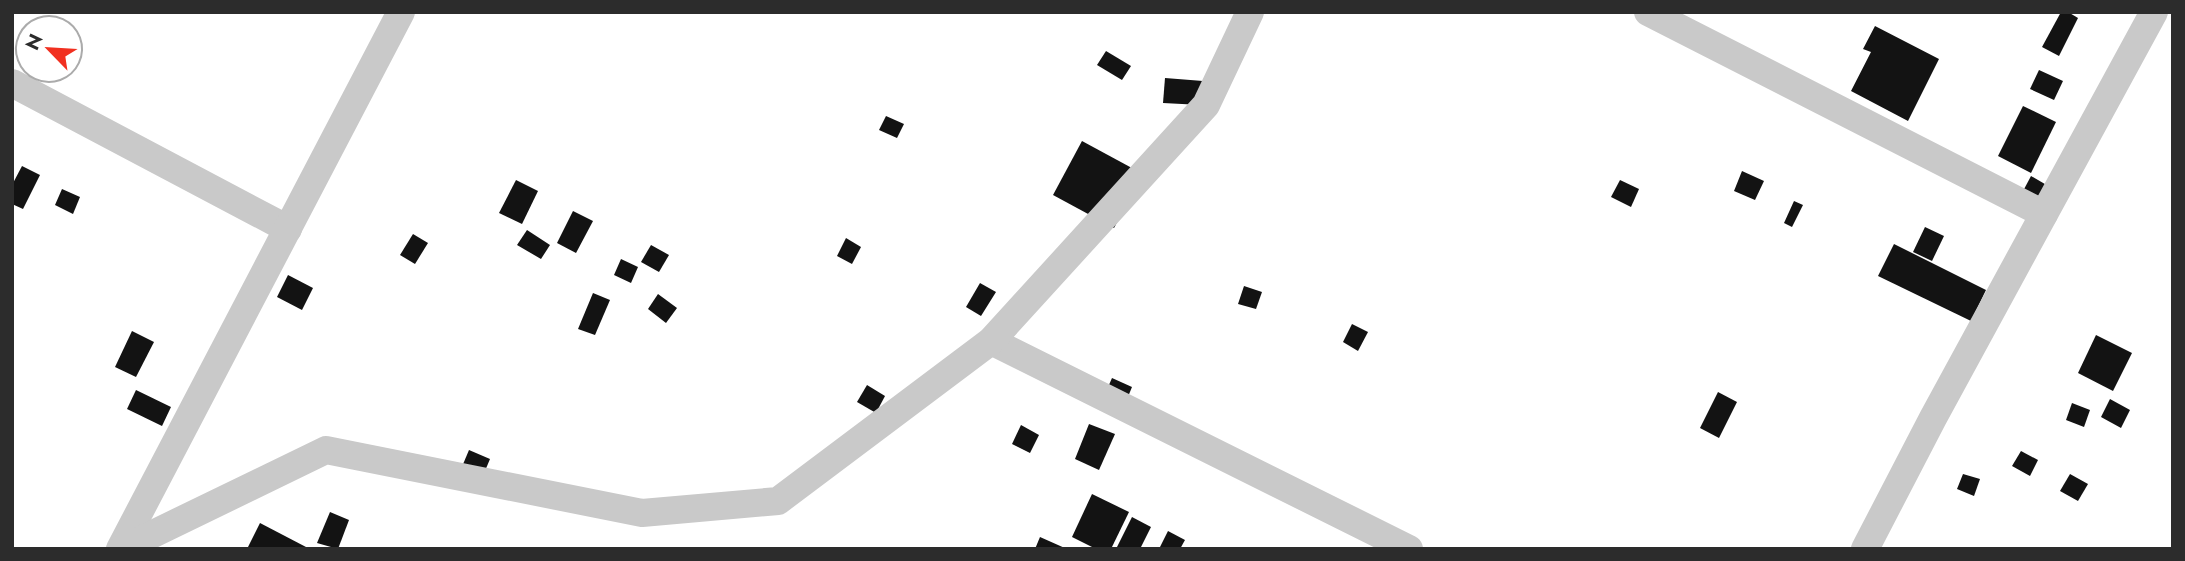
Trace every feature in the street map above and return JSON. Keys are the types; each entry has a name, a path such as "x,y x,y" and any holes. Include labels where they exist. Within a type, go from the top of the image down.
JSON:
{"street":[{"path":"121,549 401,12"},
{"path":"121,549 326,450 642,513 778,500 992,341 1206,105 1250,12"},
{"path":"1648,12 2044,214"},
{"path":"1865,549 1933,418 2154,12"},
{"path":"12,83 288,229"},
{"path":"992,341 1409,549"}],"building":[{"path":"2061,12 2068,12 2078,18 2059,56 2042,47"},
{"path":"1875,26 1939,59 1908,121 1851,91 1871,52 1863,49"},
{"path":"1106,51 1131,66 1122,80 1097,65"},
{"path":"2039,70 2063,81 2054,100 2030,89"},
{"path":"1165,78 1203,81 1201,105 1163,103"},
{"path":"2023,106 2056,122 2031,173 1998,156"},
{"path":"886,116 904,124 897,138 879,130"},
{"path":"1082,141 1143,174 1114,228 1053,195"},
{"path":"22,166 40,175 23,209 12,204 12,185"},
{"path":"1742,171 1764,181 1755,200 1734,191"},
{"path":"2031,176 2050,187 2040,203 2022,193"},
{"path":"516,180 538,191 522,224 499,213"},
{"path":"1620,180 1639,189 1631,207 1611,197"},
{"path":"62,189 80,197 73,214 55,205"},
{"path":"1794,201 1803,205 1792,227 1784,223"},
{"path":"573,211 593,221 576,253 557,243"},
{"path":"1925,227 1944,236 1932,261 1913,252"},
{"path":"527,230 550,245 541,259 517,245"},
{"path":"413,234 428,243 415,264 400,255"},
{"path":"846,238 861,247 852,264 837,256"},
{"path":"1894,244 1986,290 1971,321 1878,276"},
{"path":"651,245 669,255 659,272 641,262"},
{"path":"621,259 638,267 631,283 614,275"},
{"path":"288,275 313,288 302,310 277,297"},
{"path":"980,283 996,292 981,316 966,307"},
{"path":"1244,286 1262,292 1256,309 1238,304"},
{"path":"593,293 610,300 595,335 578,329"},
{"path":"658,294 677,308 666,323 648,309"},
{"path":"1352,324 1368,332 1358,351 1343,342"},
{"path":"132,331 154,342 136,377 115,367"},
{"path":"2096,335 2132,353 2113,391 2078,373"},
{"path":"1112,378 1132,387 1123,409 1102,401"},
{"path":"867,385 885,396 876,413 857,402"},
{"path":"136,390 171,407 162,426 127,409"},
{"path":"1718,392 1737,402 1719,438 1700,428"},
{"path":"2110,399 2130,410 2121,428 2101,417"},
{"path":"2072,403 2090,410 2084,427 2066,420"},
{"path":"1089,424 1115,434 1099,470 1075,459"},
{"path":"1021,425 1039,435 1030,453 1012,444"},
{"path":"469,450 490,459 482,478 461,469"},
{"path":"2021,451 2038,460 2030,476 2012,466"},
{"path":"1963,474 1980,479 1974,496 1957,489"},
{"path":"2070,474 2088,484 2078,501 2060,491"},
{"path":"1092,494 1129,512 1111,549 1096,549 1072,537"},
{"path":"330,512 349,520 338,549 317,543"},
{"path":"1132,517 1151,527 1140,549 1116,549"},
{"path":"260,523 306,547 305,549 247,549"},
{"path":"1168,531 1185,540 1180,549 1159,549"},
{"path":"1040,537 1067,549 1035,549"}]}
